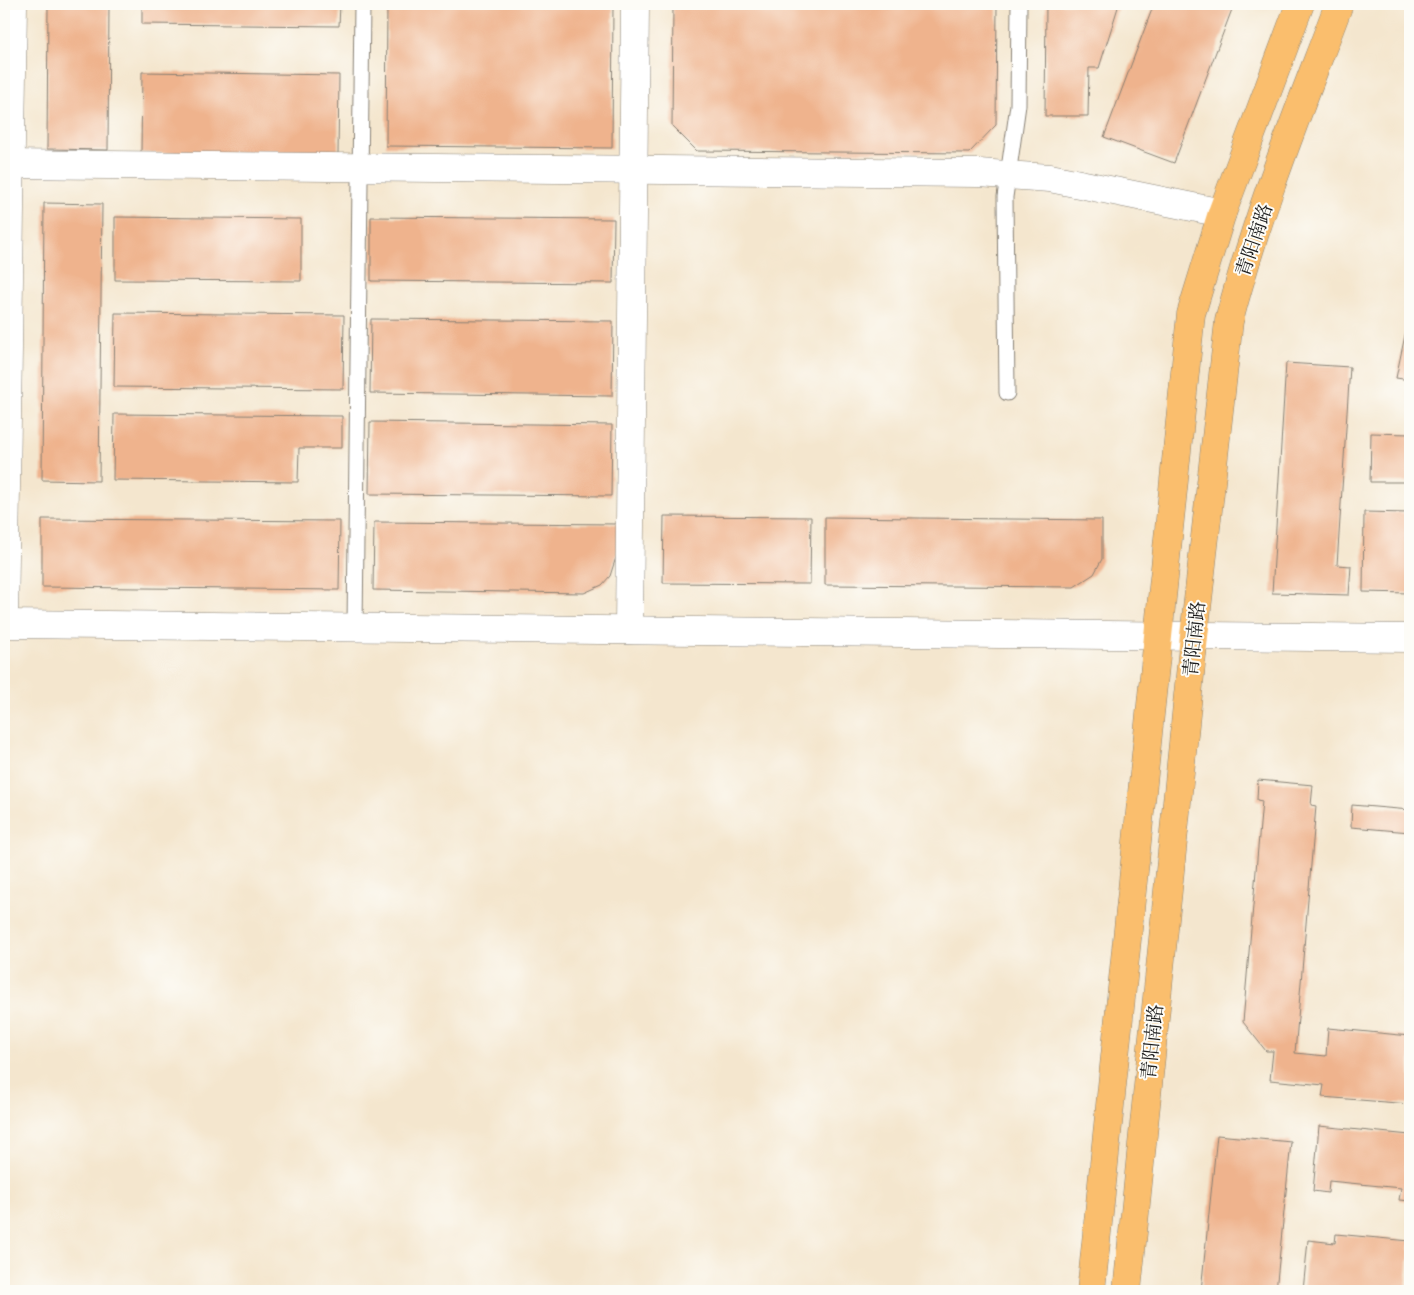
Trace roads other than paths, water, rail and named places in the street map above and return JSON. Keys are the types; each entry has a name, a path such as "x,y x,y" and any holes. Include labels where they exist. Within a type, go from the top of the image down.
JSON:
{"main road":[{"name":"青阳南路","path":"1091,1291 1191,314 1222,213 1300,4"},
{"name":"青阳南路","path":"1127,1291 1194,636 1229,321 1241,275 1339,4"}],"street":[{"path":"13,4 7,164 4,624 1410,638"},
{"path":"629,630 635,4"},
{"path":"7,164 979,173 1050,178 1222,213"}],"lane":[{"path":"355,627 362,4"},
{"path":"1006,394 1005,196 1018,105 1019,4"}]}
